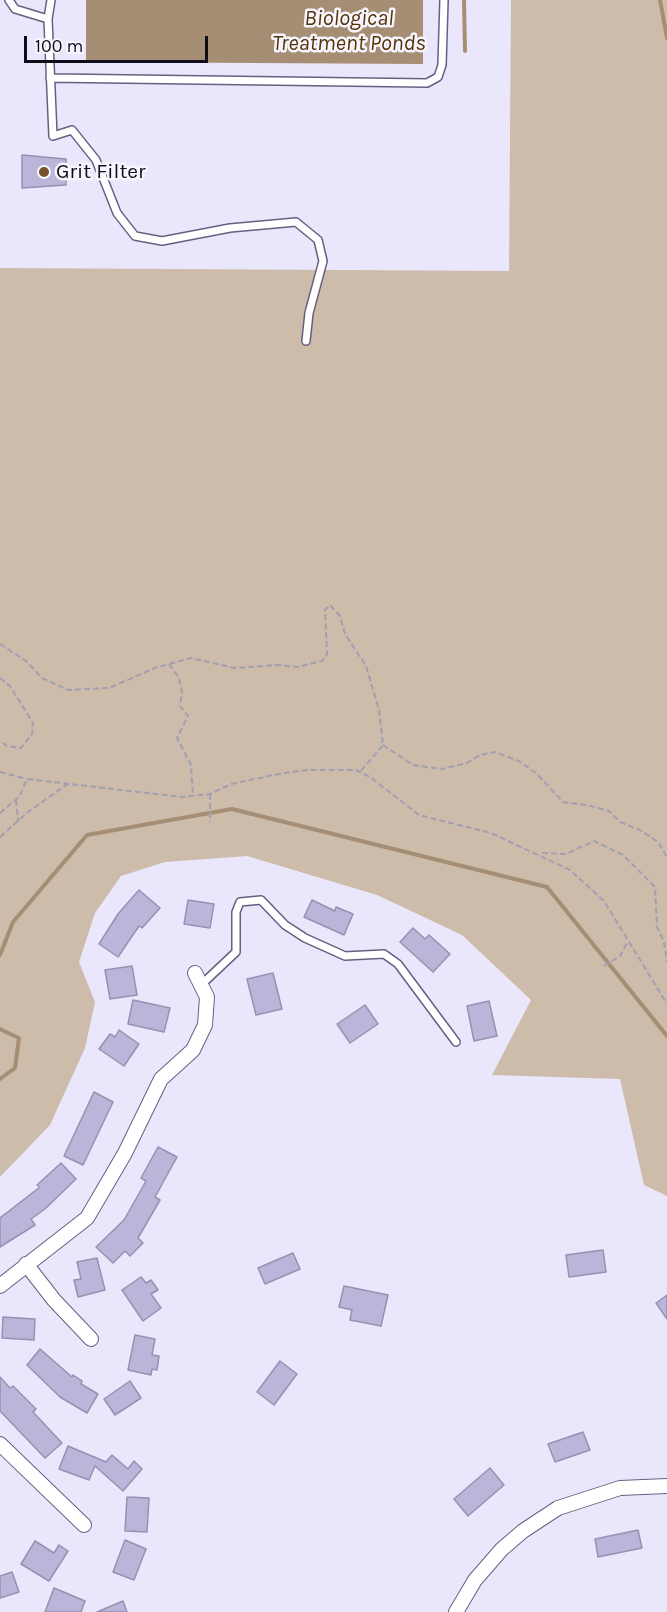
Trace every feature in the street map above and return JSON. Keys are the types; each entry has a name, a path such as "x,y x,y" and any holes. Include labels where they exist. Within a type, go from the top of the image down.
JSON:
{"street":[{"path":"0,1286 87,1218 125,1152 161,1079 193,1050 205,1025 207,997 198,979"},
{"path":"26,1264 54,1300 91,1339"},
{"path":"0,1444 84,1525"},
{"path":"456,1612 475,1580 502,1549 523,1530 558,1508 620,1488 667,1486"}],"lane":[{"path":"9,0 15,9 48,19"},
{"path":"51,0 48,19 52,136 72,130 96,160 117,213 135,236 162,241 230,228 296,222 318,240 323,261 309,313 306,341"},
{"path":"50,78 427,83 438,77 442,65 444,0"},
{"path":"198,979 236,952 236,912 240,902 261,900 285,925 304,938 345,956 384,954 398,964 456,1042"}],"path":[{"path":"0,644 27,661 42,678 68,690 109,688 169,664 191,658 235,668 310,666 322,661 327,654 325,610 330,605 340,616 345,634 366,666 379,710 383,745 360,772"},
{"path":"169,664 178,678 182,692 180,706 188,716 177,738 191,765 193,796"},
{"path":"0,678 10,686 33,723 32,734 21,748 7,746 0,741"},
{"path":"383,745 412,765 442,769 495,752 511,758 537,774 562,802 588,805 609,811 620,822 640,830 658,842 667,857"},
{"path":"0,772 27,779 131,792 193,796 210,794 231,784 308,770 332,768 360,772 419,814 491,833 538,853 570,870 590,886 617,920 667,1004"},
{"path":"0,813 16,800 27,779"},
{"path":"0,837 18,820 69,783"},
{"path":"210,794 210,822"},
{"path":"16,800 18,820"},
{"path":"538,853 566,854 594,841 623,855 655,887 657,927 664,942 667,962"},
{"path":"604,966 621,956 628,941"}],"shaded area":[{"path":"511,0 667,0 667,1196 644,1185 620,1079 492,1075 531,1000 462,935 377,895 247,856 165,862 121,876 95,913 79,962 95,1002 85,1048 50,1125 0,1177 0,268 509,271"}],"water":[{"name":"Biological Treatment Ponds","path":"86,0 423,0 423,64 86,62"}],"building":[{"name":"Grit Filter","path":"22,155 66,159 66,185 22,188"},
{"path":"139,890 160,908 142,928 139,926 118,957 99,944 118,914"},
{"path":"188,900 214,904 210,928 184,924"},
{"path":"312,900 335,911 336,907 353,914 344,935 304,917"},
{"path":"413,928 425,939 429,935 450,954 433,972 400,942"},
{"path":"132,966 137,995 110,999 105,970"},
{"path":"273,973 282,1009 256,1015 247,979"},
{"path":"133,1000 170,1008 164,1032 128,1024"},
{"path":"489,1001 497,1036 474,1041 467,1006"},
{"path":"365,1005 378,1024 350,1043 337,1024"},
{"path":"119,1030 139,1044 124,1066 99,1049 110,1034 115,1037"},
{"path":"94,1092 113,1102 83,1165 64,1156"},
{"path":"158,1147 177,1157 155,1197 160,1200 138,1238 143,1243 130,1256 125,1251 113,1263 96,1247 124,1220 146,1181 141,1178"},
{"path":"61,1163 76,1179 45,1209 31,1219 35,1225 0,1247 0,1218 40,1187 37,1185"},
{"path":"603,1250 606,1272 569,1277 566,1255"},
{"path":"293,1253 300,1269 265,1284 258,1268"},
{"path":"97,1258 105,1290 78,1297 74,1280 81,1279 77,1262"},
{"path":"141,1277 146,1283 151,1280 158,1290 151,1294 161,1308 143,1321 122,1290"},
{"path":"344,1286 388,1295 381,1326 350,1320 352,1310 339,1307"},
{"path":"667,1295 667,1319 656,1303"},
{"path":"3,1317 35,1319 34,1340 2,1338"},
{"path":"135,1335 155,1339 152,1355 159,1356 157,1370 152,1369 151,1375 128,1370"},
{"path":"40,1349 72,1377 73,1375 82,1381 81,1384 98,1394 87,1413 60,1397 27,1365"},
{"path":"280,1361 297,1374 274,1405 257,1392"},
{"path":"0,1377 10,1388 13,1386 36,1409 33,1412 62,1443 45,1458 0,1411"},
{"path":"130,1381 141,1398 115,1415 104,1399"},
{"path":"583,1432 590,1450 555,1462 548,1444"},
{"path":"68,1446 106,1462 112,1455 128,1469 134,1461 142,1469 123,1491 95,1466 89,1480 59,1469"},
{"path":"490,1468 504,1485 468,1516 454,1499"},
{"path":"127,1497 149,1498 147,1532 125,1531"},
{"path":"638,1530 642,1548 598,1557 595,1539"},
{"path":"125,1540 146,1549 134,1580 113,1572"},
{"path":"35,1541 54,1553 59,1545 68,1551 49,1581 21,1564"},
{"path":"12,1572 19,1592 0,1598 0,1576"},
{"path":"54,1588 85,1601 81,1612 45,1612"},
{"path":"123,1601 127,1612 97,1612"}],"waterway":[{"path":"464,0 465,51"},
{"path":"660,0 667,38"},
{"path":"0,955 13,922 87,835 232,809 547,887 667,1036"},
{"path":"0,1029 19,1038 15,1068 0,1079"}],"place":[{"name":"Grit Filter","path":"44,172"}]}
